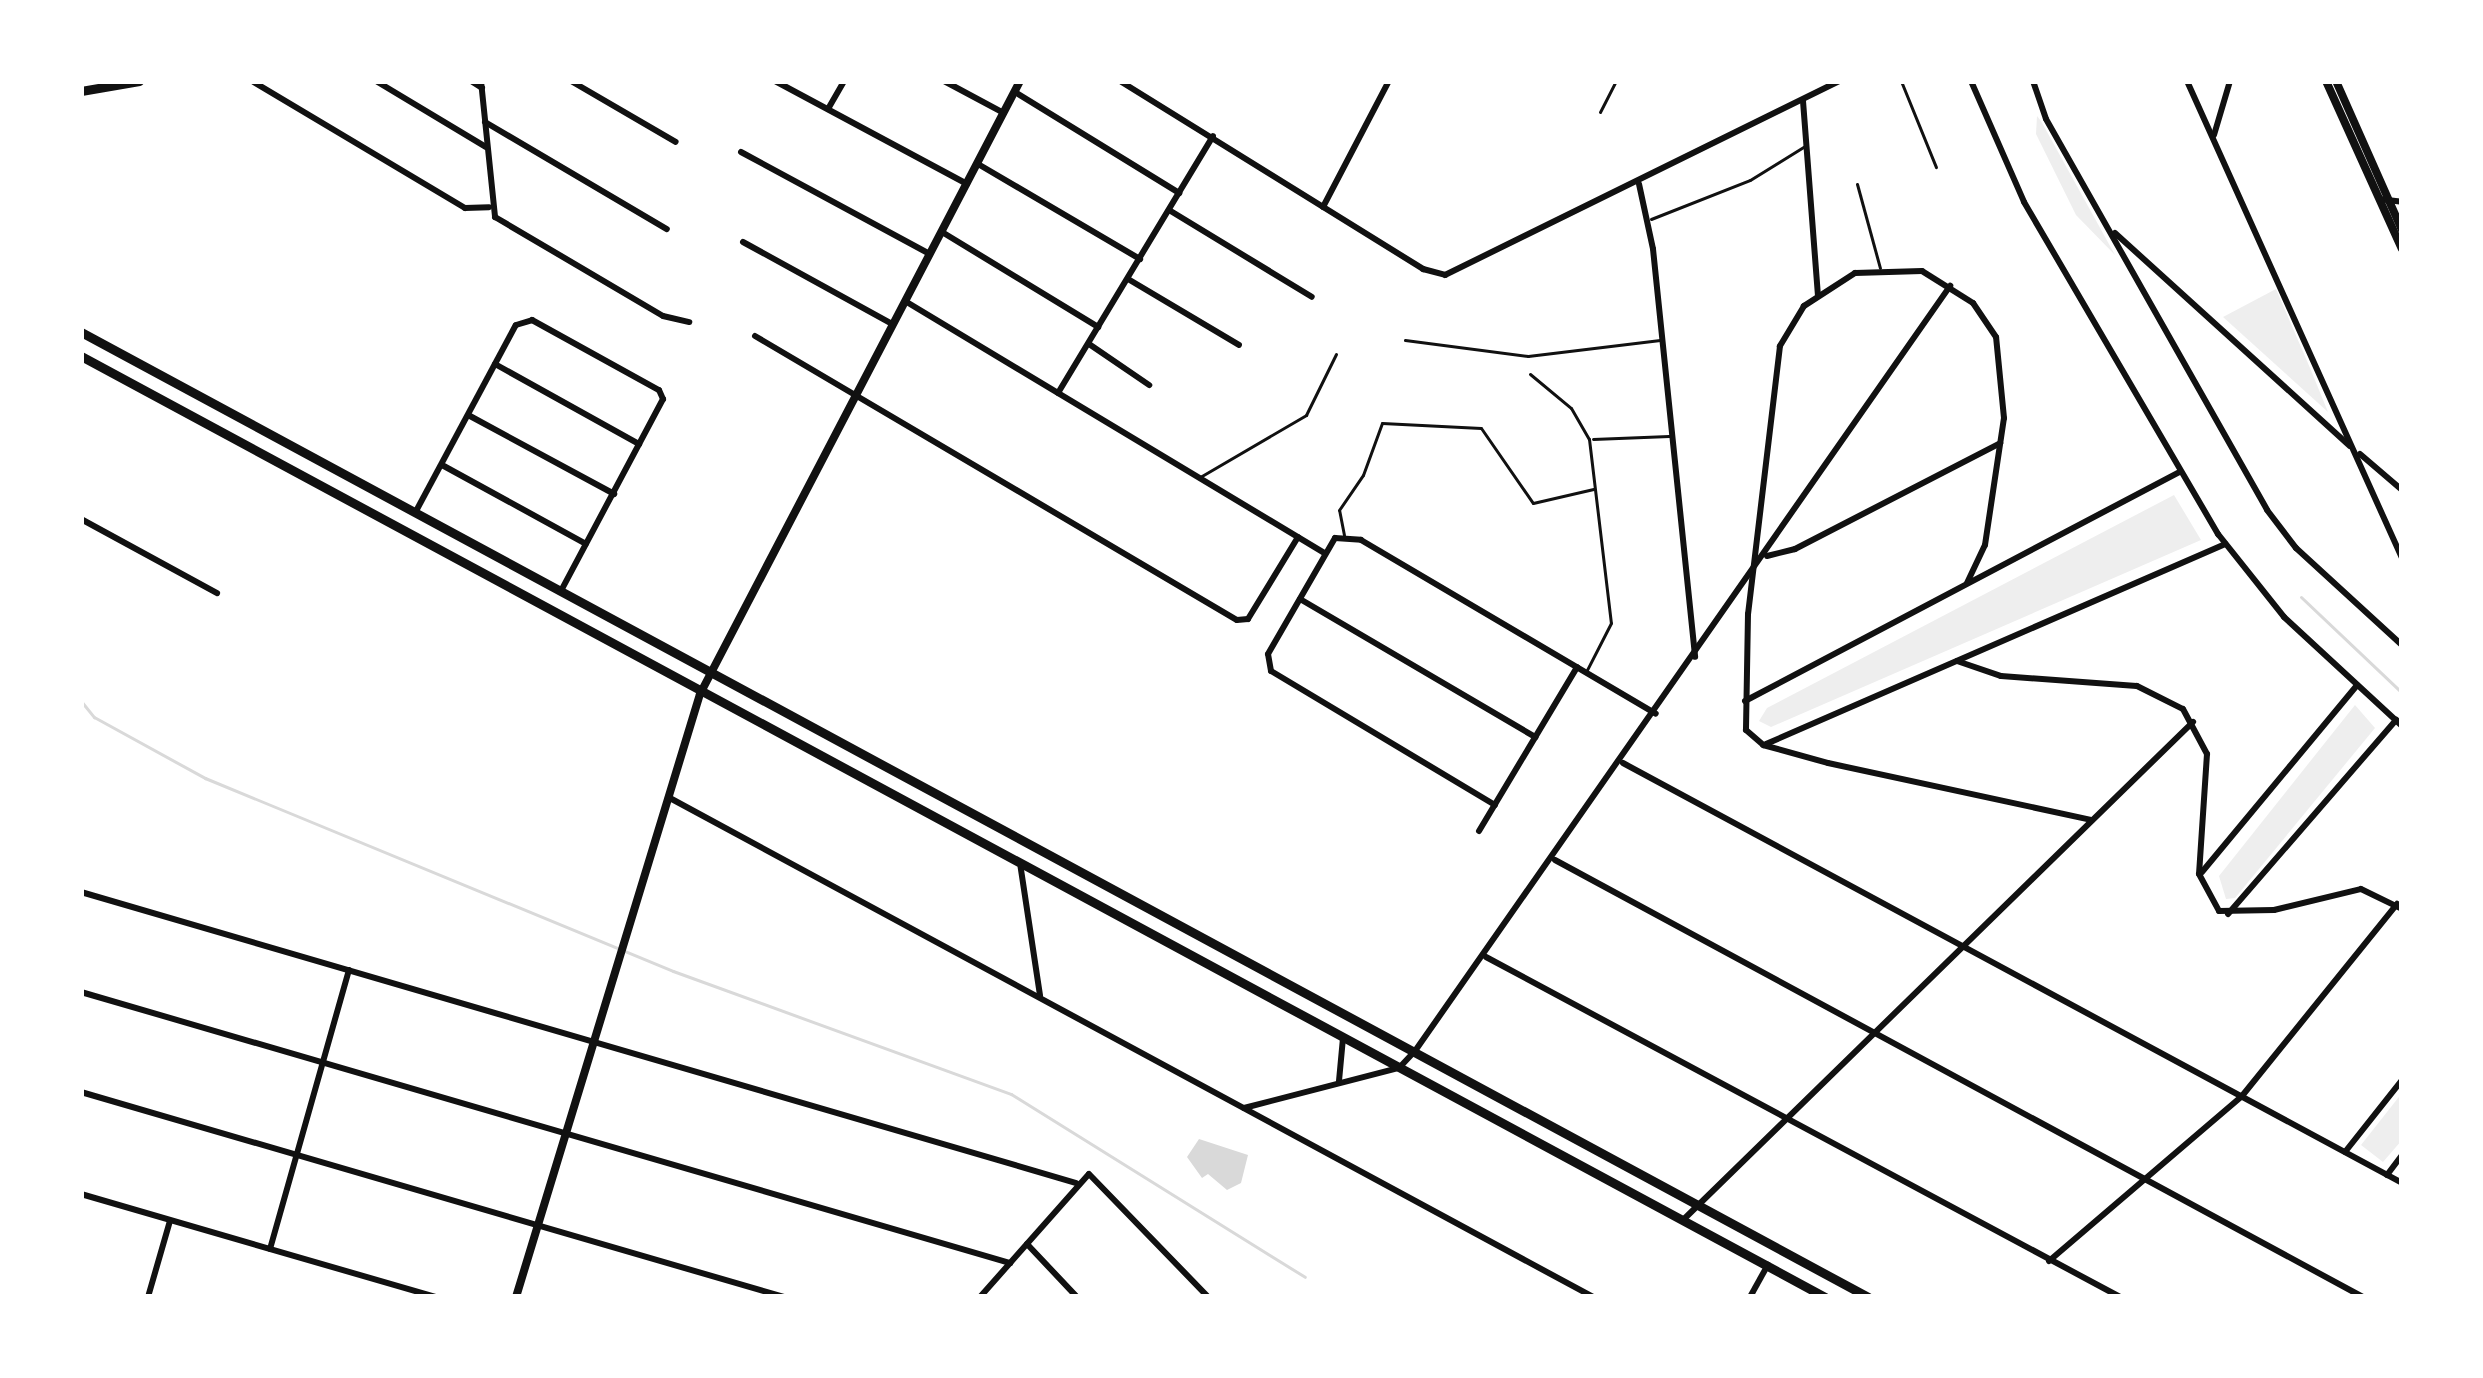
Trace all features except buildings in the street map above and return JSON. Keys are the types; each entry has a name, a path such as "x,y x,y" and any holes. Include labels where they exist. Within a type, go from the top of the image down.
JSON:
{"main road":[{"path":"81,91 139,81"},
{"path":"81,332 708,676 1868,1297"},
{"path":"81,356 1825,1297"},
{"path":"1056,879 1058,869 1074,868"}],"street":[{"path":"252,81 465,208 489,207 590,274 689,322"},
{"path":"376,81 487,147"},
{"path":"472,81 482,85 489,207"},
{"path":"571,81 676,142"},
{"path":"775,81 967,184"},
{"path":"829,109 844,81"},
{"path":"944,81 1004,113"},
{"path":"516,1297 700,694 1020,81"},
{"path":"1120,81 1323,207 1445,275 1639,184 1840,81"},
{"path":"1323,207 1389,81"},
{"path":"1819,81 1822,91"},
{"path":"1971,81 2024,202 2225,544 2284,617 2399,723 2228,914"},
{"path":"2187,81 2402,559"},
{"path":"2213,137 2230,81"},
{"path":"2326,81 2402,230"},
{"path":"2336,81 2402,249"},
{"path":"2037,84 2130,268 2267,510 2296,548 2402,645"},
{"path":"1015,92 1179,193"},
{"path":"1803,101 1818,295"},
{"path":"485,122 667,229"},
{"path":"1058,393 1213,136"},
{"path":"741,152 930,254"},
{"path":"977,164 1140,259"},
{"path":"1639,184 1649,219 1695,658"},
{"path":"2384,200 2402,202"},
{"path":"1168,210 1312,297"},
{"path":"2108,226 2402,490"},
{"path":"941,232 1098,327"},
{"path":"743,242 892,324"},
{"path":"2130,268 2150,264"},
{"path":"1967,584 1985,545 2001,442 2005,380 1996,337 1950,286 1922,271 1880,268 1818,295 1780,346 1753,574 1746,730 1763,745 2091,820"},
{"path":"1128,279 1239,345"},
{"path":"1244,1108 1399,1068 1415,1051 1623,763 1950,286"},
{"path":"905,301 1325,554"},
{"path":"413,516 516,325 532,320 659,390 663,399 560,594"},
{"path":"755,336 1241,622 1298,537"},
{"path":"1089,344 1149,385"},
{"path":"495,364 640,444"},
{"path":"470,416 614,494"},
{"path":"1767,556 2001,442"},
{"path":"442,465 587,544"},
{"path":"1745,701 2180,472"},
{"path":"81,519 217,593"},
{"path":"1495,805 1271,671 1268,654 1325,554 1344,535 1656,714"},
{"path":"1763,745 2225,544"},
{"path":"1299,598 1535,736"},
{"path":"1957,661 2001,676 2157,691 2193,722 2207,754 2199,874 2212,905 2228,914 2361,890 2400,906 2242,1096 2049,1261"},
{"path":"1479,831 1535,736 1582,669"},
{"path":"2199,874 2356,685"},
{"path":"1683,1220 1693,1202 1781,1116 2193,722"},
{"path":"1623,763 2402,1183"},
{"path":"668,797 1593,1297"},
{"path":"1019,860 1040,996"},
{"path":"1555,860 2362,1297"},
{"path":"81,892 1076,1183"},
{"path":"1486,957 2120,1297"},
{"path":"270,1249 349,970"},
{"path":"81,992 1010,1263"},
{"path":"1340,1081 1343,1038"},
{"path":"2345,1152 2402,1080"},
{"path":"81,1092 784,1297"},
{"path":"2387,1175 2402,1156"},
{"path":"980,1297 1076,1183 1094,1176 1208,1297"},
{"path":"81,1194 435,1297"},
{"path":"148,1297 170,1221"},
{"path":"1027,1244 1078,1297"},
{"path":"1750,1297 1768,1265"}],"lane":[{"path":"1600,112 1616,81"},
{"path":"1901,81 1936,167"},
{"path":"1649,219 1750,180 1805,146"},
{"path":"1857,184 1880,268"},
{"path":"1405,340 1528,356 1662,340"},
{"path":"1199,478 1306,415 1336,354"},
{"path":"1530,374 1571,408 1589,439 1610,623 1582,669"},
{"path":"1344,535 1339,510 1363,475 1382,423 1481,428 1533,503 1593,489"},
{"path":"1589,439 1669,436"}],"shaded area":[{"path":"2037,116 2115,255 2076,215 2036,134"},
{"path":"2276,289 2310,368 2328,412 2223,317"},
{"path":"2174,495 2201,540 1771,727 1759,721 1767,708"},
{"path":"2355,705 2375,728 2235,898 2226,899 2219,876"},
{"path":"2402,1093 2402,1140 2383,1162 2361,1145"},
{"path":"1199,1139 1248,1155 1241,1183 1227,1190 1208,1174 1202,1178 1187,1157"}],"waterway":[{"path":"2301,597 2402,693"},
{"path":"81,701 94,717 205,778 673,971 1011,1094 1305,1277"}]}
